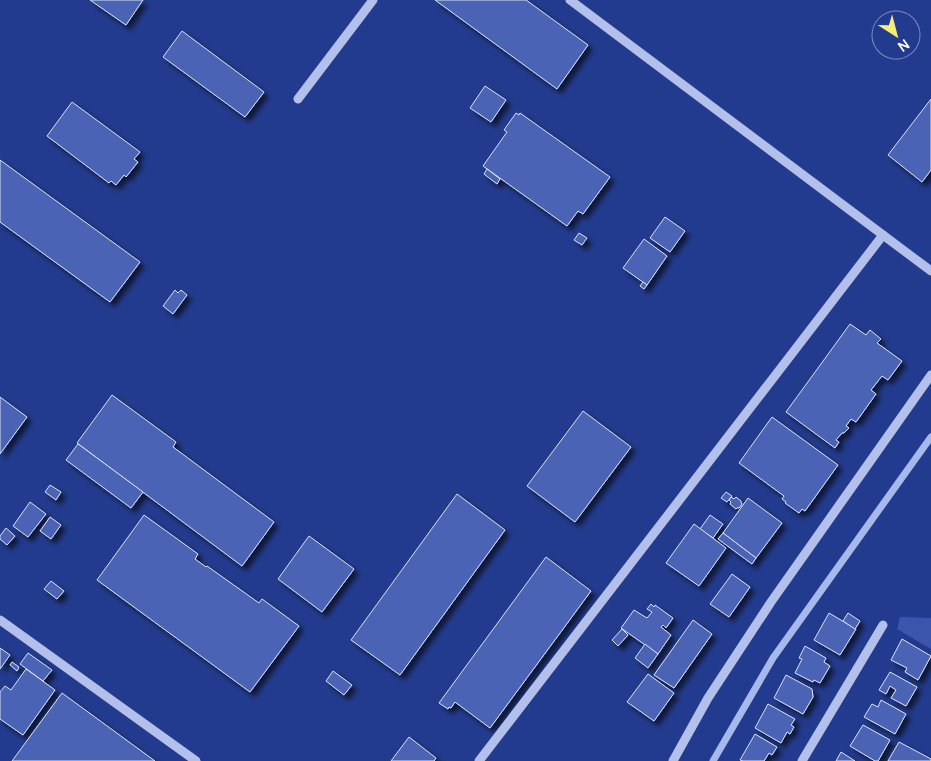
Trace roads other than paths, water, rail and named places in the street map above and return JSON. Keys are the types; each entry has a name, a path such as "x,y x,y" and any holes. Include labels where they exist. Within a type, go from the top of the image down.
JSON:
{"street":[{"path":"298,99 373,0"},
{"path":"570,0 931,271"},
{"path":"479,761 883,235"},
{"path":"673,761 708,698 766,610 931,375"},
{"path":"0,620 196,761"},
{"path":"802,761 883,625"}],"waterway":[{"path":"713,761 773,658 931,437"}]}
